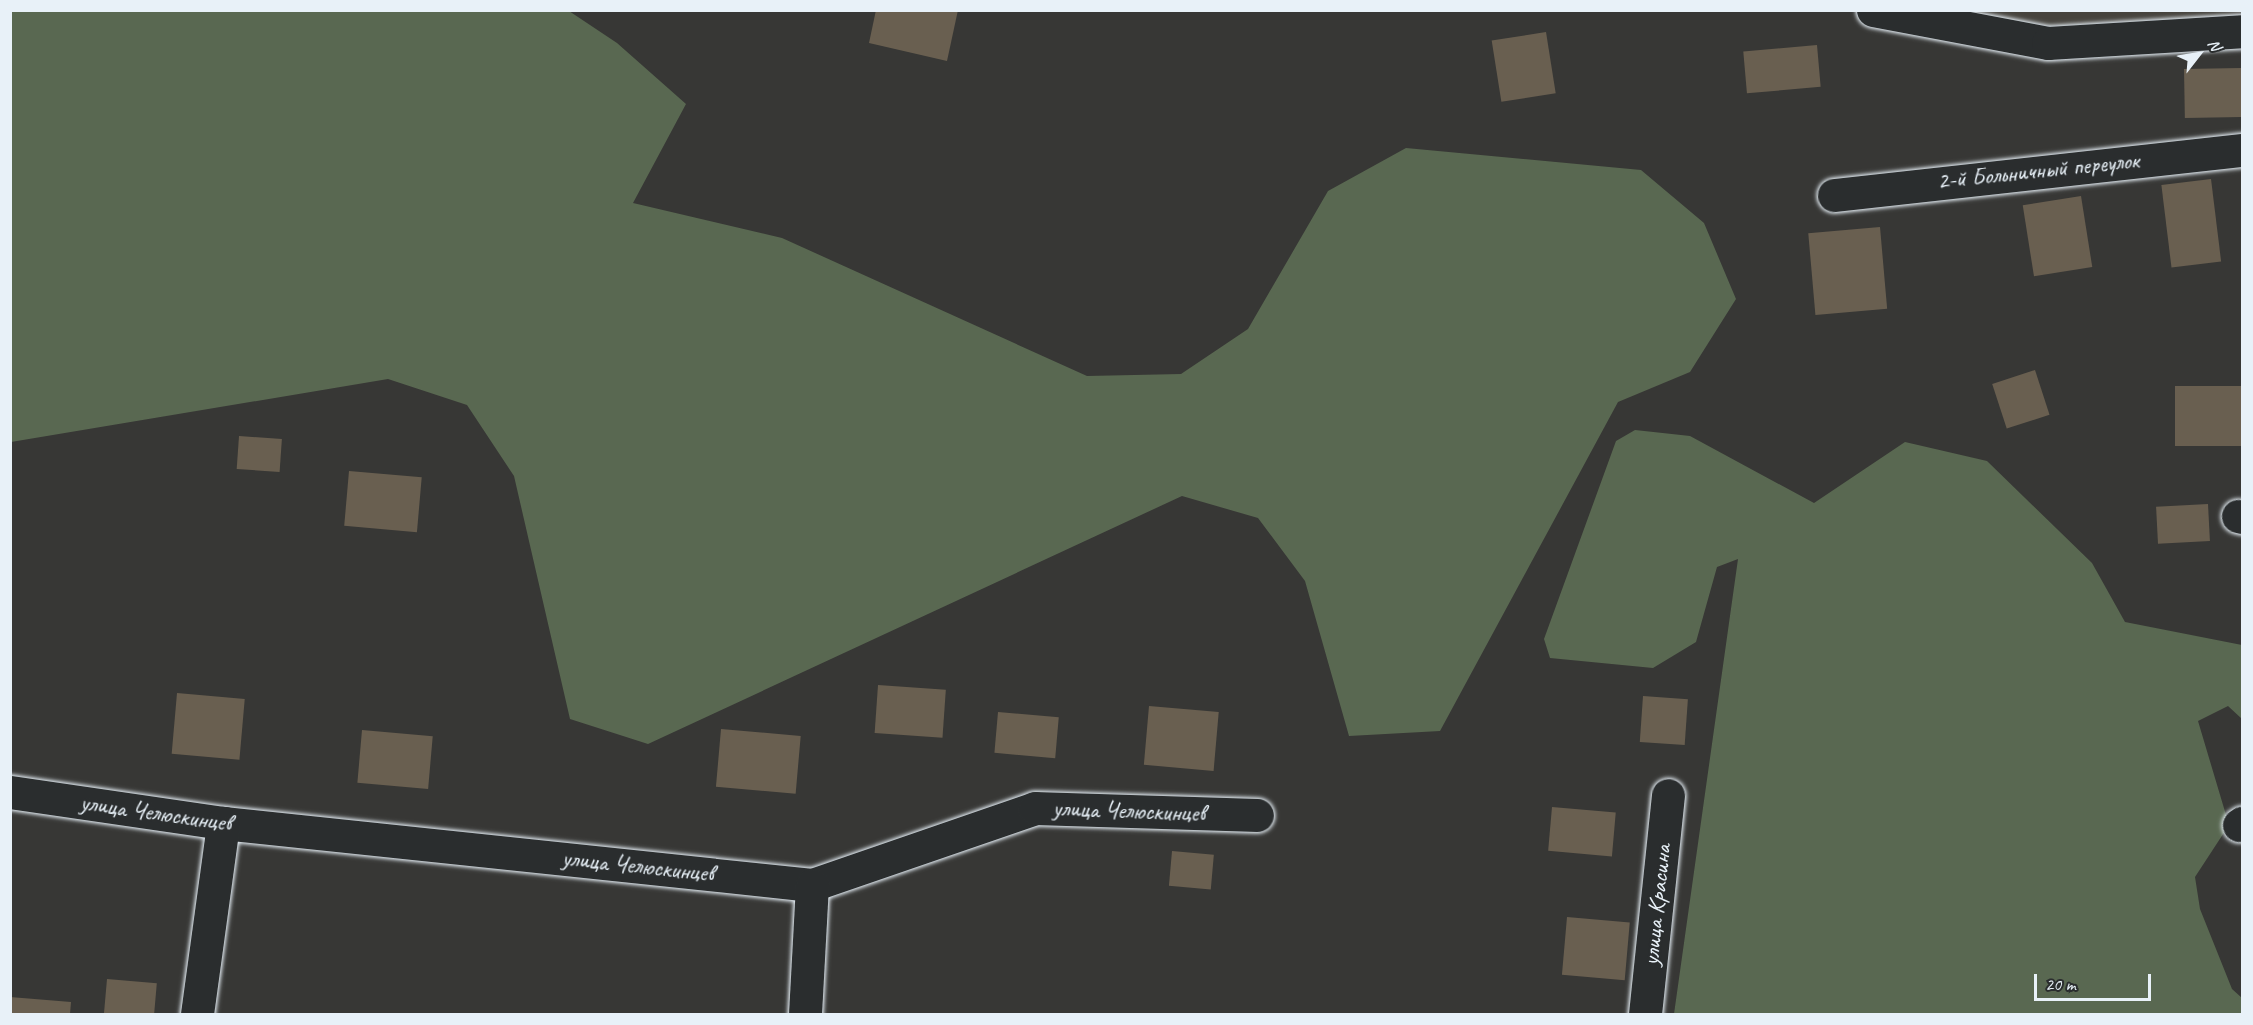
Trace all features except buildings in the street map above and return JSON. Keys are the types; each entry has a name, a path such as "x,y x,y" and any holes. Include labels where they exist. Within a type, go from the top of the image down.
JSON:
{"street":[{"path":"1873,10 2048,43 2242,30"},
{"name":"2-й Больничный переулок","path":"1834,195 2242,150"},
{"name":"улица Челюскинцев","path":"10,792 223,823 812,885 1035,808 1257,814"},
{"name":"улица Красина","path":"1645,1014 1668,795"},
{"path":"197,1014 223,823"},
{"path":"805,1014 812,885"}],"shaded area":[{"path":"2242,10 2242,15 2051,26 1956,11"}],"green space":[{"path":"11,10 569,11 617,43 686,104 633,203 782,238 1087,376 1181,374 1248,329 1328,191 1406,148 1641,170 1704,223 1736,299 1690,372 1618,402 1440,731 1349,736 1305,581 1258,518 1182,496 648,744 570,719 514,476 467,405 388,379 11,442"},
{"path":"1635,430 1690,436 1814,503 1905,442 1987,461 2092,563 2125,622 2242,645 2242,719 2228,706 2198,721 2229,825 2195,877 2200,909 2232,989 2242,998 2242,1014 1674,1014 1738,559 1717,567 1696,642 1653,668 1550,658 1544,639 1616,441"}]}
